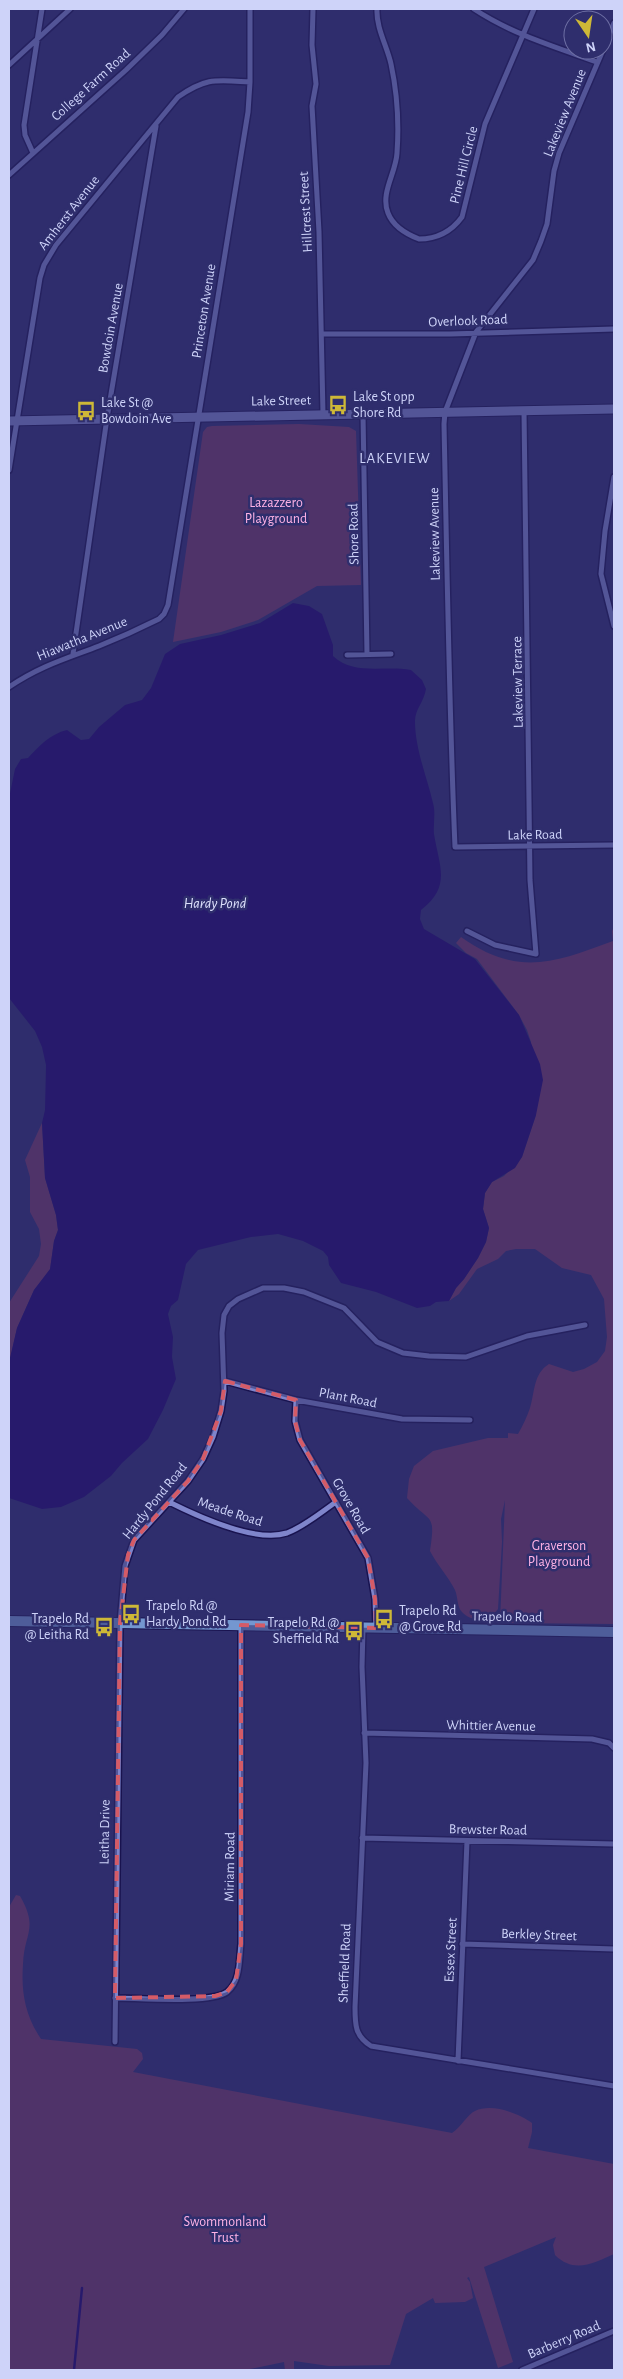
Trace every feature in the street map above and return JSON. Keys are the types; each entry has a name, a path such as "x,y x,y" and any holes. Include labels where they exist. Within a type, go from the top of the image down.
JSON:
{"main road":[{"name":"Trapelo Road","path":"9,1621 614,1632"}],"street":[{"path":"33,153 25,135 24,125 42,9"},
{"path":"9,65 70,9"},
{"name":"College Farm Road","path":"9,175 156,41 184,9"},
{"name":"Princeton Avenue","path":"164,614 170,595 197,417 239,168 250,82 250,9"},
{"name":"Hillcrest Street","path":"313,9 312,45 316,84 312,106 319,232 323,414"},
{"name":"Pine Hill Circle","path":"377,9 378,22 391,62 395,100 397,154 386,203 394,222 402,230 419,239 443,234 454,227 462,217 486,124 534,9"},
{"path":"474,9 492,21 523,35 597,62"},
{"name":"Lakeview Avenue","path":"455,847 454,783 449,708 445,412 476,332 533,260 542,241 547,224 554,170 559,152 597,62"},
{"name":"Amherst Avenue","path":"9,470 12,421 35,305 44,265 56,244 178,98 196,84 207,81 250,82"},
{"name":"Bowdoin Avenue","path":"73,654 107,418 156,126"},
{"name":"Overlook Road","path":"322,334 614,329"},
{"name":"Lake Street","path":"12,421 614,409"},
{"name":"Lakeview Terrace","path":"468,930 495,946 536,954 531,889 524,411"},
{"name":"Shore Road","path":"363,413 367,654"},
{"path":"614,477 605,531 601,574 614,626"},
{"name":"Hiawatha Avenue","path":"9,687 38,669 73,654 99,646 150,623 164,614"},
{"path":"347,655 391,654"},
{"name":"Lake Road","path":"455,847 614,845"},
{"name":"Hardy Pond Road","path":"120,1622 121,1596 128,1555 134,1540 188,1481 213,1437 222,1411 224,1382 222,1333 224,1315 229,1306 238,1298 263,1288 284,1288 304,1292 338,1305 358,1320 364,1331 376,1342 403,1353 466,1357 527,1336 585,1325"},
{"name":"Plant Road","path":"224,1382 296,1400 402,1419 470,1420"},
{"name":"Grove Road","path":"296,1400 295,1421 300,1440 368,1558 376,1599 376,1628"},
{"name":"Meade Road","path":"169,1502 254,1534 271,1536 286,1533 302,1526 336,1502"},
{"name":"Leitha Drive","path":"115,2042 120,1622"},
{"name":"Miriam Road","path":"115,1998 191,1999 215,1996 227,1992 236,1980 240,1944 241,1625"},
{"name":"Sheffield Road","path":"363,1628 366,1763 354,2008 356,2031 362,2040 371,2046 614,2086"},
{"name":"Whittier Avenue","path":"364,1734 592,1739 609,1743 614,1748"},
{"name":"Brewster Road","path":"362,1838 614,1844"},
{"name":"Essex Street","path":"458,2060 467,1841"},
{"name":"Berkley Street","path":"462,1944 614,1949"},
{"name":"Barberry Road","path":"522,2370 614,2331"}],"highlighted area":[{"path":"225,1381 296,1400 295,1421 300,1440 368,1558 375,1599 376,1628 241,1625 241,1944 236,1980 227,1992 215,1996 115,1998 120,1623 128,1555 134,1540 188,1481 203,1459 221,1411"}],"green space":[{"name":"Lazazzero Playground","path":"299,424 349,427 356,431 361,585 317,586 258,620 221,632 173,642 203,432 207,427 212,426"},
{"name":"Graverson Playground","path":"614,927 614,1624 500,1623 505,1500 501,1519 502,1542 498,1609 486,1618 471,1618 460,1610 455,1590 430,1551 432,1530 429,1519 407,1498 409,1479 414,1466 433,1451 488,1438 508,1438 508,1433 518,1434 530,1408 537,1378 544,1368 549,1364 573,1372 584,1369 597,1362 605,1351 607,1337 604,1299 591,1275 562,1268 535,1249 506,1251 498,1259 477,1269 459,1294 449,1301 478,1258 486,1242 489,1228 483,1209 485,1193 492,1182 504,1176 522,1157 536,1115 531,1042 527,1030 519,1015 477,959 466,953 456,943 461,937 481,950 500,958 518,962 536,962 554,960 613,941 612,931"},
{"path":"42,1123 45,1178 56,1215 58,1230 54,1241 50,1270 34,1290 17,1328 9,1365 9,1303 39,1256 41,1244 39,1229 30,1212 30,1177 25,1160"},
{"name":"Swommonland Trust","path":"16,1895 20,1896 26,1907 30,1924 23,1964 25,2003 31,2021 41,2039 137,2049 142,2053 143,2059 133,2072 452,2133 475,2111 489,2108 505,2110 532,2123 528,2148 614,2164 614,2254 584,2265 569,2264 555,2255 553,2245 556,2237 484,2267 513,2362 498,2368 469,2277 467,2278 470,2282 473,2298 465,2302 435,2303 433,2298 406,2314 390,2365 329,2366 294,2361 294,2370 285,2370 284,2362 245,2370 9,2370 9,1907"}],"water":[{"name":"Hardy Pond","path":"293,603 309,606 322,614 333,645 333,656 341,662 360,668 411,670 422,680 426,689 415,721 419,752 434,807 434,834 441,875 437,892 421,910 420,919 424,929 475,959 519,1015 540,1064 543,1080 536,1115 522,1157 515,1168 492,1182 485,1193 483,1209 489,1228 486,1242 478,1258 449,1301 436,1302 430,1306 417,1308 376,1292 341,1283 329,1265 328,1257 323,1251 303,1241 278,1234 251,1237 198,1250 186,1264 178,1300 171,1306 168,1314 173,1337 172,1357 176,1379 148,1439 111,1476 84,1497 61,1507 42,1509 9,1498 9,1362 17,1328 34,1290 50,1269 54,1241 58,1230 56,1215 45,1178 42,1123 45,1110 46,1065 42,1047 35,1031 9,998 9,798 15,769 21,759 28,758 55,734 67,730 81,740 89,739 99,727 125,705 142,700 151,688 165,654 180,644 221,635 260,623"}],"waterway":[{"path":"74,2370 82,2288"}],"place":[{"name":"Lake St opp Shore Rd","path":"338,405"},
{"name":"Lake St @ Bowdoin Ave","path":"86,411"},
{"name":"Trapelo Rd @ Hardy Pond Rd","path":"131,1614"},
{"name":"Trapelo Rd @ Grove Rd","path":"384,1619"},
{"name":"Trapelo Rd @ Leitha Rd","path":"104,1627"},
{"name":"Trapelo Rd @ Sheffield Rd","path":"354,1631"}],"district":[{"name":"LAKEVIEW","path":"395,458"}]}
